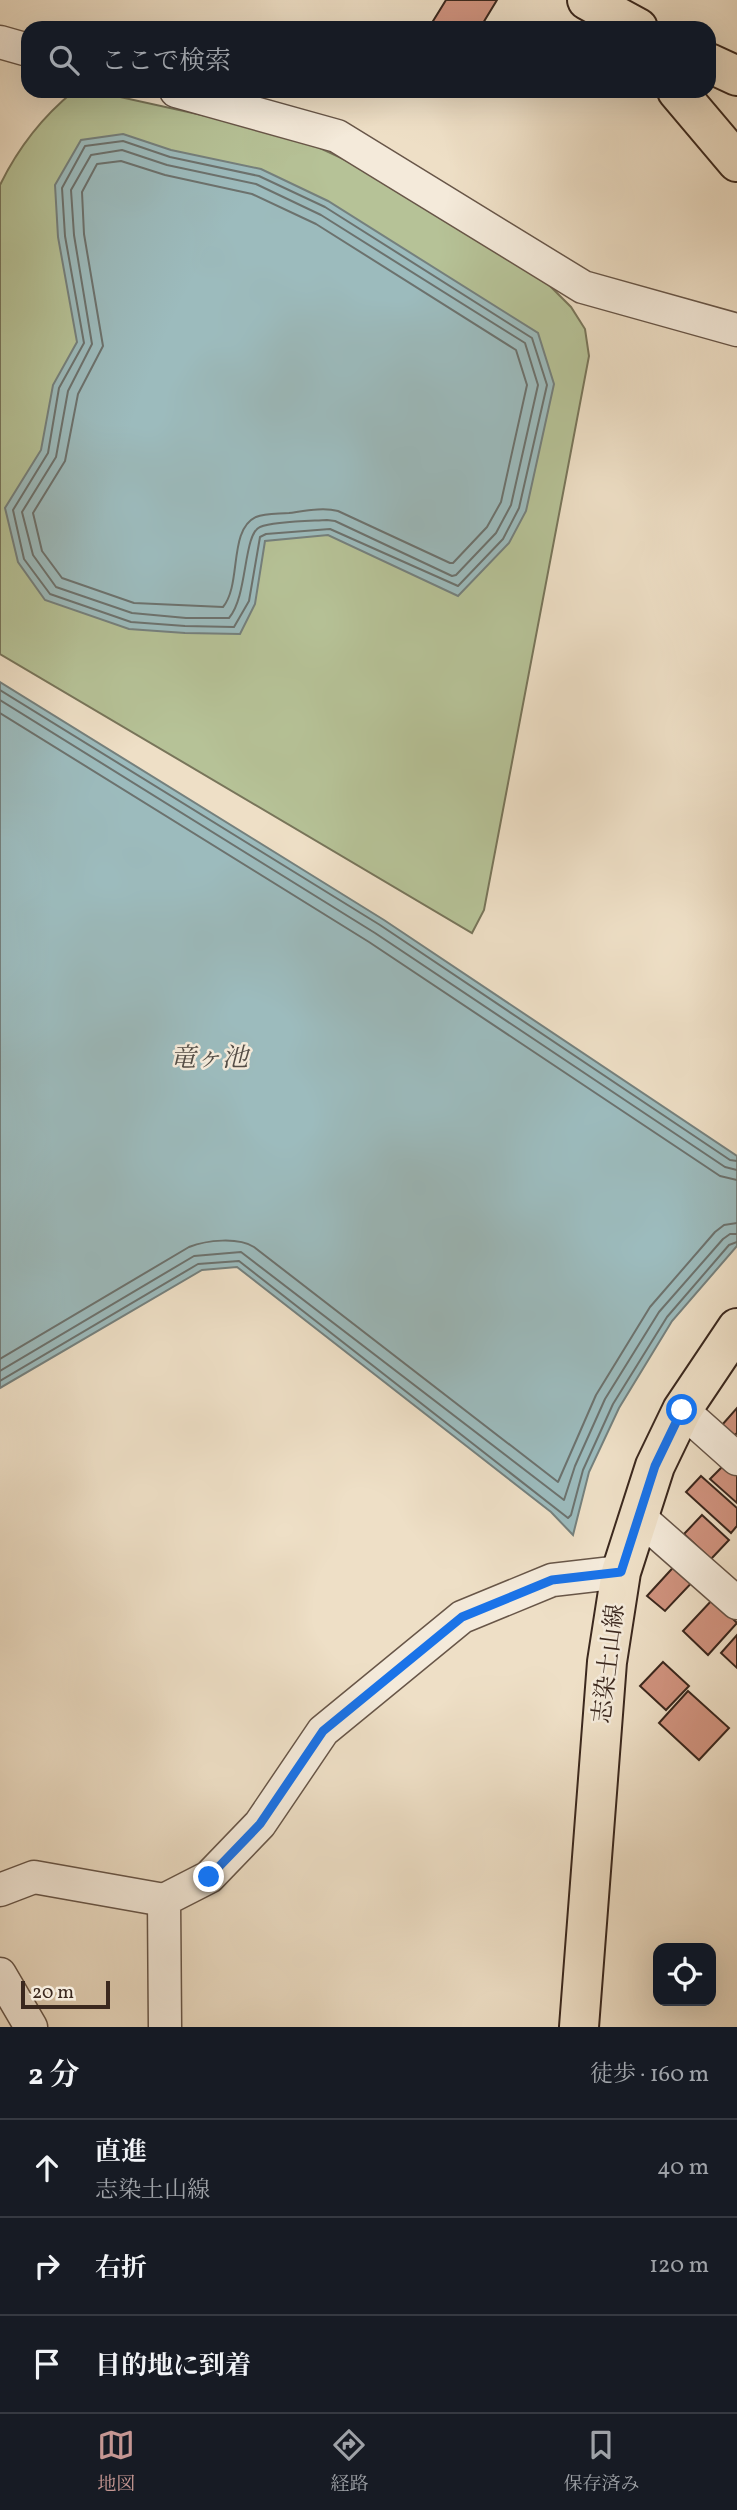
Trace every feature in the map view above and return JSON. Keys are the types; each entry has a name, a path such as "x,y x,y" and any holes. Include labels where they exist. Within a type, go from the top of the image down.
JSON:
{"main road":[{"path":"716,66 737,76"},
{"path":"683,98 737,162"},
{"name":"志染土山線","path":"579,2027 607,1662 621,1572 655,1466 682,1410 737,1328"}],"street":[{"path":"0,42 21,48"},
{"path":"201,98 337,136 583,287 737,330"},
{"path":"682,1410 737,1459"},
{"path":"638,1516 737,1602"},
{"path":"0,1890 34,1877 164,1900 209,1877 260,1824 323,1731 462,1617 552,1580 621,1572"},
{"path":"164,1900 165,2027"},
{"path":"0,1974 31,2027"}],"green space":[{"path":"66,98 125,98 292,135 397,184 528,264 571,307 585,329 589,356 484,910 472,933 0,654 0,185 15,158 51,111"}],"water":[{"path":"123,134 171,150 261,169 328,201 538,333 554,384 526,511 509,543 458,596 328,535 265,541 255,604 240,634 129,629 45,600 18,562 5,508 41,450 53,385 77,342 58,237 55,185 81,140"},
{"name":"竜ヶ池","path":"0,682 384,920 737,1156 737,1246 672,1321 619,1408 589,1472 573,1535 551,1512 237,1267 202,1270 0,1388"}],"building":[{"path":"446,0 497,0 484,21 433,21"},
{"path":"737,1408 737,1433 734,1436 722,1425"},
{"path":"726,1463 737,1473 737,1503 710,1479"},
{"path":"701,1476 737,1508 737,1526 731,1533 686,1492"},
{"path":"702,1515 729,1540 711,1559 684,1534"},
{"path":"680,1560 698,1576 665,1611 647,1596"},
{"path":"713,1599 737,1623 708,1655 683,1631"},
{"path":"737,1635 737,1668 721,1653"},
{"path":"663,1662 689,1686 666,1710 640,1686"},
{"path":"688,1691 729,1728 699,1760 659,1723"}],"route":[{"path":"209,1877 260,1824 323,1731 462,1617 552,1580 621,1572 655,1466 682,1410"}]}
